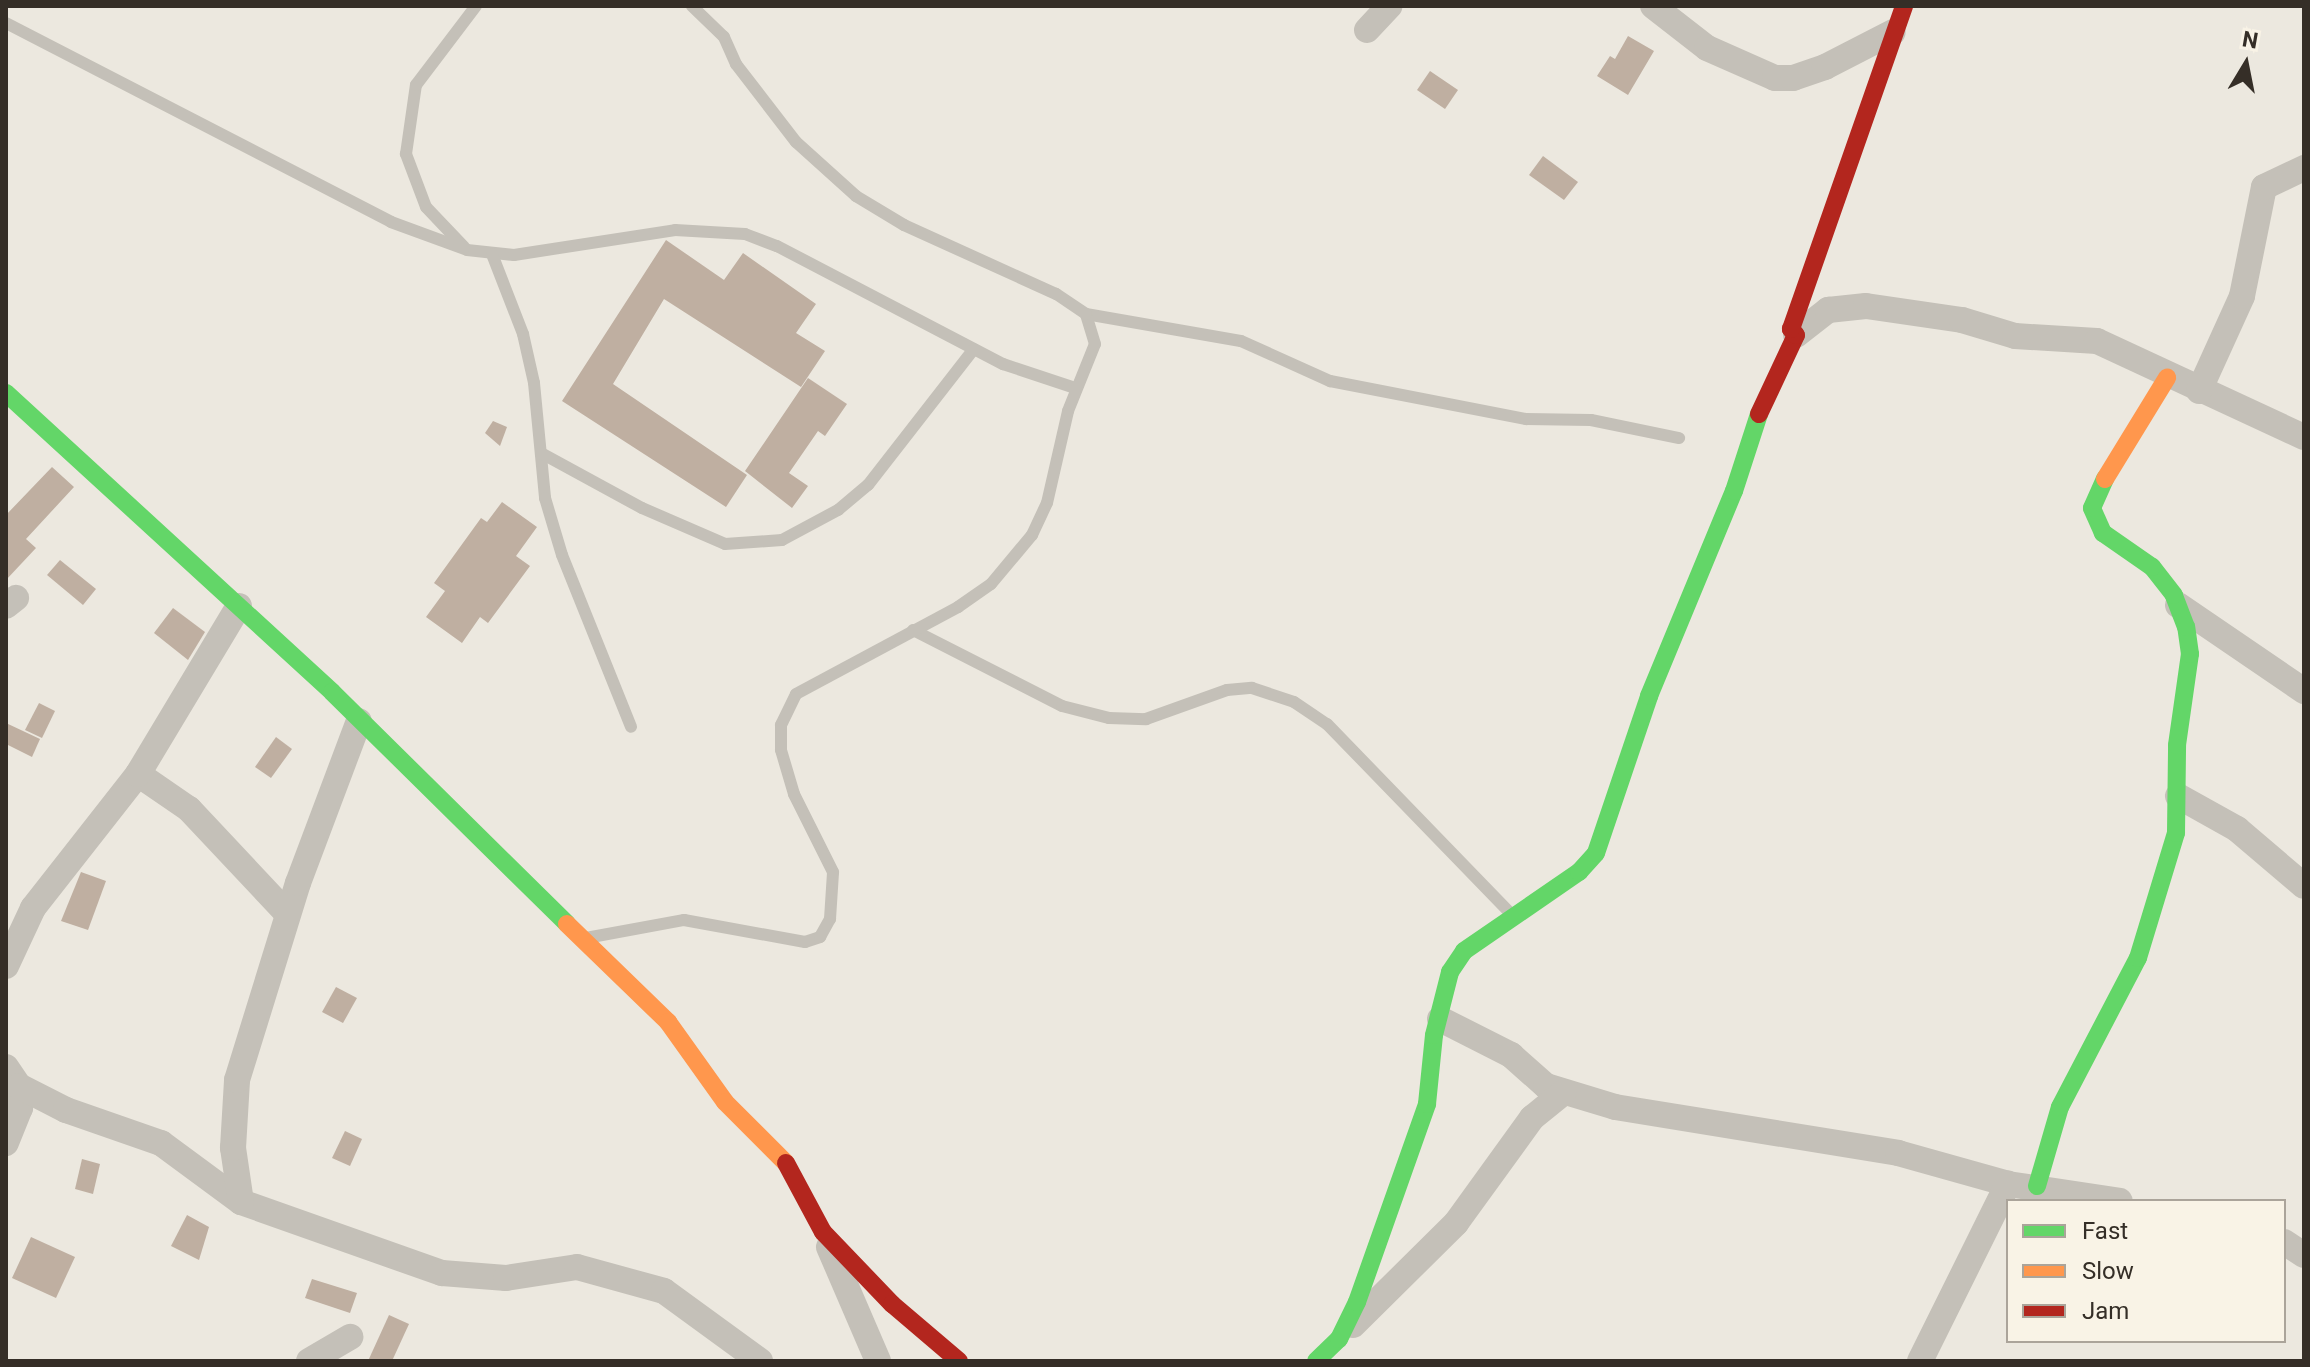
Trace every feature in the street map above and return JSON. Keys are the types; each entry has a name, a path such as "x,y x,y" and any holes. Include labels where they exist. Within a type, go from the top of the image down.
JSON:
{"street":[{"path":"1367,30 1389,6"},
{"path":"1653,6 1707,48 1775,78 1793,78 1825,67 1893,32"},
{"path":"1796,335 1791,329 1904,6"},
{"path":"2199,391 2242,296 2264,187 2304,168"},
{"path":"1339,1339 1357,1302 1427,1104 1450,972 1464,951 1579,872 1596,853 1649,696 1734,491 1763,400 1796,335 1828,310 1895,309 1962,320 2015,336 2097,341 2167,378 2304,437"},
{"path":"2037,1186 2060,1107 2138,958 2173,847 2178,796 2177,745 2190,654 2178,605 2152,567 2103,533 2092,508 2095,494 2167,378"},
{"path":"6,393 239,606 668,1022 725,1102 782,1156 823,1232 878,1361"},
{"path":"2178,605 2304,691"},
{"path":"6,966 54,875 138,774 239,606"},
{"path":"241,1202 233,1148 237,1080 298,883 359,721"},
{"path":"138,774 189,809 283,909"},
{"path":"2178,796 2237,829 2304,886"},
{"path":"1440,1019 1488,1041 1534,1080 1564,1092 1671,1118 1898,1153 2008,1184 2109,1199"},
{"path":"12,1076 66,1110 161,1143 241,1202 442,1273 506,1278 595,1268 664,1291 760,1361"},
{"path":"6,1143 20,1108 12,1076"},
{"path":"1316,1361 1456,1223 1532,1118 1564,1092"},
{"path":"1920,1361 2008,1184"},
{"path":"823,1232 892,1304 959,1361"},
{"path":"2286,1243 2304,1255"},
{"path":"309,1361 350,1337"}],"lane":[{"path":"467,250 426,207 406,154 416,85 476,6"},
{"path":"692,6 724,37 736,64 796,142 856,196 904,225 1031,280 1086,314 1241,341 1330,381 1526,419 1591,420 1679,438"},
{"path":"6,23 391,222 467,250 492,254 586,246 675,230 745,234 777,246 974,349 1075,388"},
{"path":"492,254 523,334 545,498 562,555 631,727"},
{"path":"583,939 684,920 805,942 820,937 830,919 833,872 794,794 781,750 781,725 796,694 991,584 1032,535 1047,503 1075,388 1095,344 1086,314"},
{"path":"541,453 642,508 725,544 782,540 838,510 868,485 974,349"},
{"path":"913,630 1062,706 1109,718 1146,719 1227,690 1252,688 1294,702 1327,724 1514,917"}],"building":[{"path":"1628,36 1654,51 1628,95 1597,76 1610,56 1615,59"},
{"path":"1430,71 1458,90 1445,109 1417,90"},
{"path":"1543,156 1578,182 1564,200 1529,175"},
{"path":"666,240 724,280 743,253 816,304 796,333 825,351 801,387 664,299 613,384 747,475 726,507 562,401"},
{"path":"808,378 847,404 825,436 818,431 789,473 808,486 792,508 745,471"},
{"path":"493,421 507,427 500,446 485,433"},
{"path":"52,467 74,487 26,539 36,548 6,580 6,515"},
{"path":"502,502 537,527 516,556 530,566 488,623 480,617 462,643 426,617 445,591 434,583 481,518 487,522"},
{"path":"60,560 96,589 83,605 47,575"},
{"path":"173,608 205,632 188,660 154,633"},
{"path":"39,703 55,711 42,738 25,730"},
{"path":"6,723 40,739 32,757 6,744"},
{"path":"276,737 292,749 271,778 255,767"},
{"path":"81,872 106,881 88,930 61,921"},
{"path":"336,987 357,998 343,1023 322,1012"},
{"path":"345,1131 362,1139 350,1166 332,1158"},
{"path":"82,1159 100,1164 93,1194 75,1189"},
{"path":"187,1215 209,1227 199,1260 171,1246"},
{"path":"31,1237 75,1257 56,1298 12,1278"},
{"path":"312,1279 357,1293 350,1313 305,1298"},
{"path":"389,1315 409,1324 392,1361 368,1361"}],"traffic: fast":[{"path":"6,393 332,692 567,924"},
{"path":"1316,1361 1339,1339 1357,1302 1427,1104 1434,1035 1450,972 1464,951 1579,872 1596,853 1649,696 1734,491 1759,414"},
{"path":"2037,1186 2060,1107 2138,958 2176,833 2177,745 2190,654 2186,627 2174,595 2152,567 2103,533 2092,508 2105,479"}],"traffic: slow":[{"path":"2105,479 2167,378"},
{"path":"567,924 668,1022 725,1102 786,1163"}],"traffic: jam":[{"path":"1759,414 1796,335 1791,329 1904,6"},
{"path":"786,1163 823,1232 892,1304 959,1361"}]}
